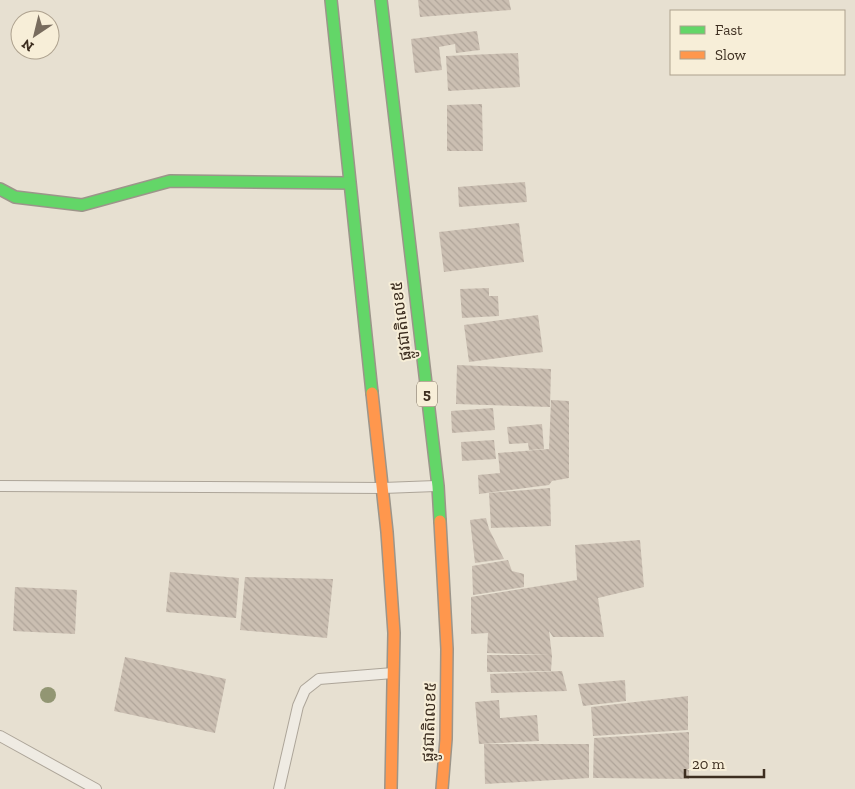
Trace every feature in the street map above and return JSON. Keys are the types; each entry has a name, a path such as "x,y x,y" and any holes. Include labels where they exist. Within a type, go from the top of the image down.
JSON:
{"main road":[{"path":"331,0 383,488 394,633 391,789"},
{"name":"ផ្លូវជាតិលេខ៥","path":"381,0 438,486 447,649 446,739 442,789"},
{"path":"0,189 15,197 82,205 170,181 350,183"}],"lane":[{"path":"0,486 383,488 438,486"},
{"path":"279,789 298,706 305,690 319,680 393,673"},
{"path":"0,736 96,789"}],"building":[{"path":"418,0 509,0 511,10 420,17"},
{"path":"477,31 480,50 456,53 455,44 439,47 442,70 415,73 411,39"},
{"path":"518,53 520,87 448,91 446,56"},
{"path":"482,104 483,151 447,151 447,105"},
{"path":"525,182 527,202 459,207 458,187"},
{"path":"519,223 524,262 444,272 439,232"},
{"path":"489,288 489,296 498,296 499,316 462,318 460,289"},
{"path":"538,315 543,352 469,362 464,325"},
{"path":"457,365 551,369 550,407 456,404"},
{"path":"551,400 569,401 569,478 552,481 549,485 479,494 478,475 500,473 498,453 549,449"},
{"path":"493,408 495,430 452,433 451,411"},
{"path":"542,424 544,449 529,450 528,443 509,444 507,427"},
{"path":"494,440 496,459 462,461 461,442"},
{"path":"550,488 551,526 491,528 489,493"},
{"path":"486,518 489,529 504,559 475,563 470,520"},
{"path":"640,540 644,587 598,598 604,637 553,637 549,631 552,656 551,671 487,672 487,655 550,655 487,653 488,633 471,634 471,597 577,580 575,545"},
{"path":"508,560 512,571 524,574 524,587 473,595 472,566"},
{"path":"170,572 239,578 236,618 166,612"},
{"path":"245,577 333,579 327,638 240,630"},
{"path":"15,587 77,590 75,634 13,631"},
{"path":"125,657 226,679 215,733 114,711"},
{"path":"562,671 567,691 491,693 490,674"},
{"path":"625,680 626,701 583,706 578,684"},
{"path":"688,696 688,730 593,736 591,707"},
{"path":"499,700 500,718 537,715 539,741 479,744 475,702"},
{"path":"689,732 689,779 593,778 594,738"},
{"path":"484,744 589,744 589,778 485,784"}],"traffic: fast":[{"path":"331,0 372,393"},
{"path":"381,0 438,486 440,521"},
{"path":"0,189 15,197 82,205 170,181 349,183"}],"traffic: slow":[{"path":"372,393 387,532 394,633 391,789"},
{"path":"440,521 447,649 446,739 442,789"}]}
